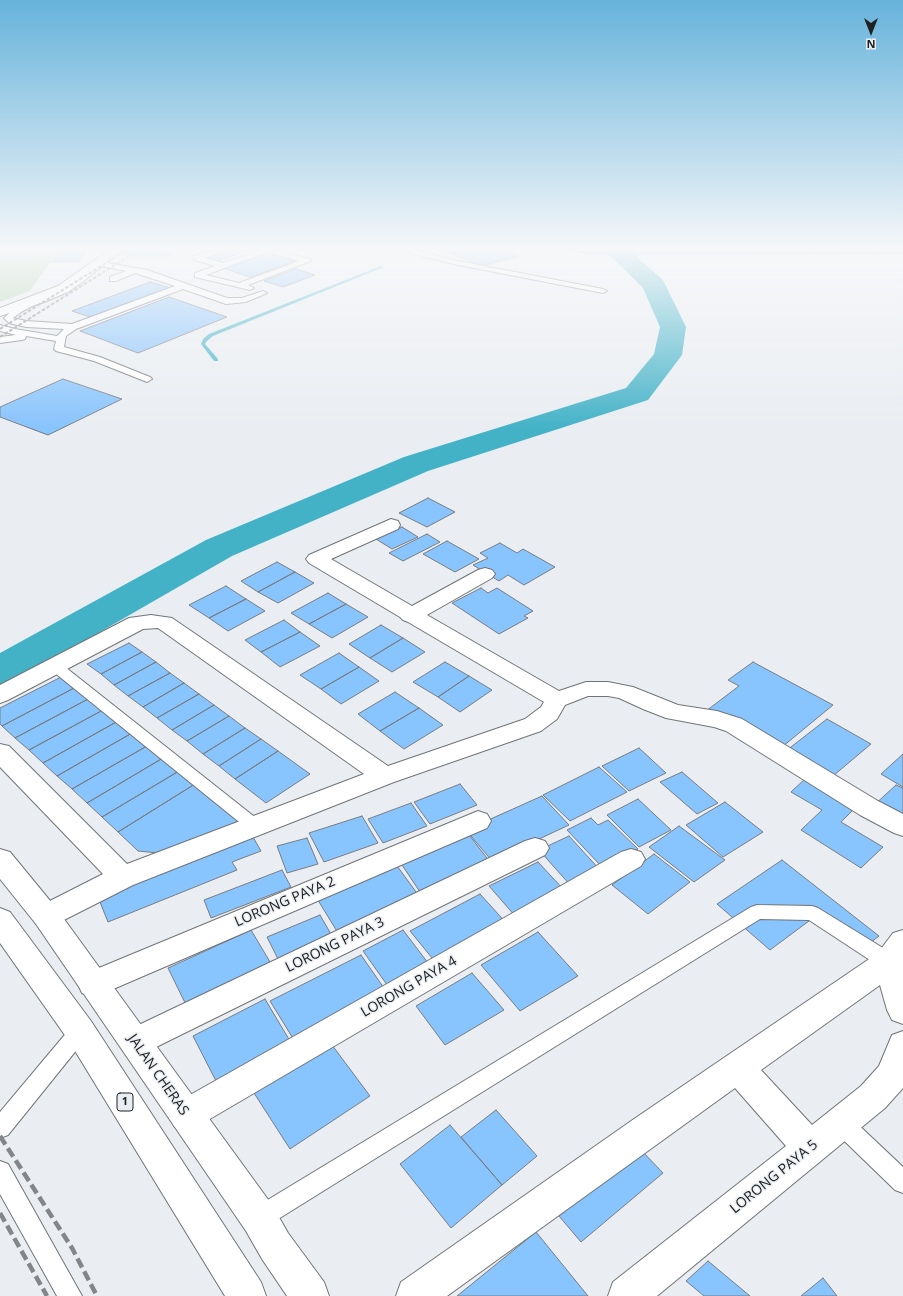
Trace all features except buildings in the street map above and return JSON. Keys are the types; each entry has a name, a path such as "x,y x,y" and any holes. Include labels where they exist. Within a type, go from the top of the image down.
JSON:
{"street":[{"path":"0,312 11,308"},
{"path":"391,525 316,559 410,616 557,700"},
{"path":"410,616 486,574"},
{"path":"0,695 137,623 151,621 164,623 385,776"},
{"path":"46,916 123,877 385,776 533,725 549,713 557,700 586,688 608,688 625,692 674,712 717,719 734,725 869,808 903,826"},
{"path":"0,752 123,877"},
{"name":"LORONG PAYA 2","path":"93,984 478,821"},
{"name":"LORONG PAYA 3","path":"135,1042 535,848"},
{"name":"JALAN CHERAS","path":"0,859 46,916 259,1218 275,1246 310,1296"},
{"name":"LORONG PAYA 4","path":"186,1115 632,859"},
{"name":"1","path":"0,920 80,1031 245,1294"},
{"path":"415,1296 896,952 903,1010"},
{"name":"LORONG PAYA 5","path":"627,1296 873,1097 891,1077 901,1056 903,1045"},
{"path":"737,1067 810,1148"}],"lane":[{"path":"21,308 8,318 12,321 26,324 73,327"},
{"path":"122,308 73,327 62,335 59,349 97,359 147,379"},
{"path":"0,328 61,339"},
{"path":"0,340 36,335"},
{"path":"55,666 255,826"},
{"path":"259,1218 756,912 812,913 896,952"},
{"path":"0,1128 80,1031"},
{"path":"840,1123 903,1182"},
{"path":"0,1172 70,1296"}],"waterway":[{"path":"216,360 203,344 205,340 211,335 278,308"},
{"path":"0,671 219,548 416,464 637,394 668,355 673,327 665,308"}],"railway":[{"path":"0,329 33,308"},
{"path":"0,337 46,308"},
{"path":"0,1136 72,1248 97,1296"},
{"path":"0,1213 47,1296"}]}
